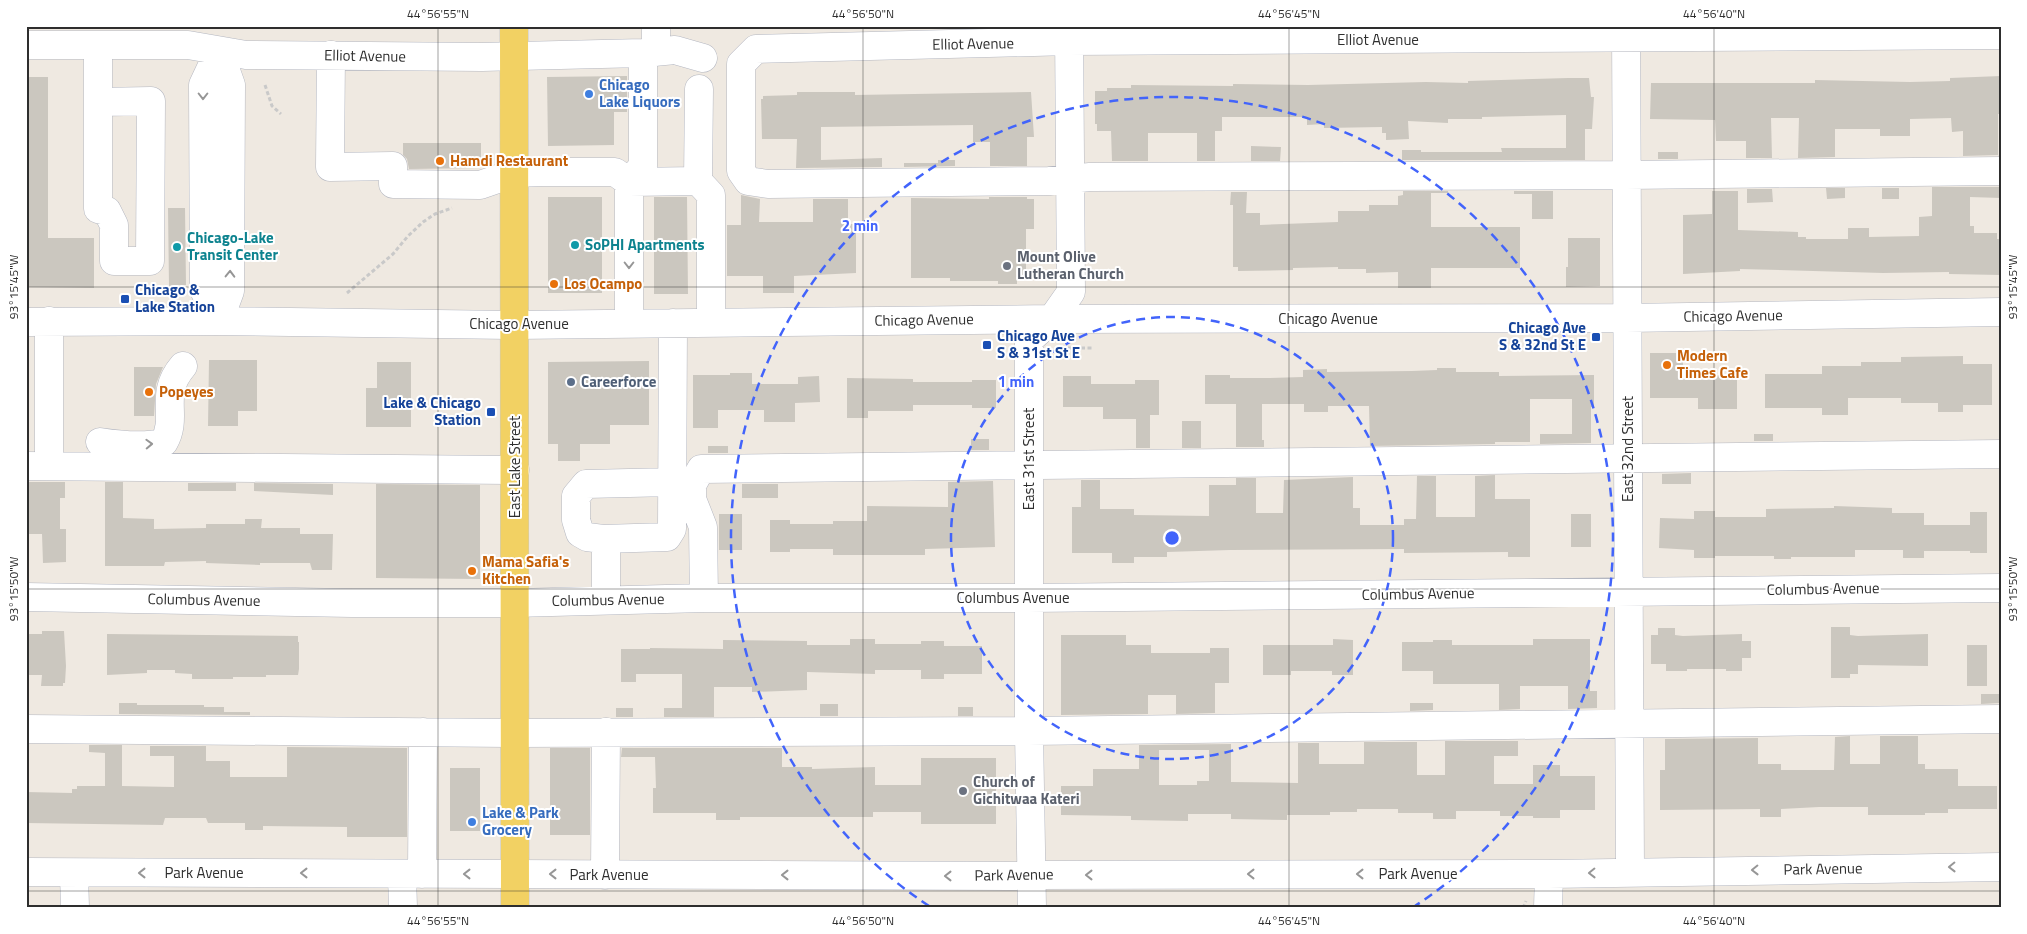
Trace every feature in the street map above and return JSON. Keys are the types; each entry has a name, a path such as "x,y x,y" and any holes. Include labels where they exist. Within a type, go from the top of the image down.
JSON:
{"main road":[{"name":"East Lake Street","path":"514,26 515,908"}],"street":[{"name":"Elliot Avenue","path":"1071,180 768,184 748,181 741,171 741,64 756,49 1069,34 1626,32 2001,35"},
{"name":"East 32nd Street","path":"1626,32 1630,872"},
{"name":"East 31st Street","path":"1032,908 1029,731 1029,340 1052,319 1071,292 1069,34"},
{"name":"Elliot Avenue","path":"26,44 188,45 246,54 515,57 661,42 704,58"},
{"path":"629,323 629,182 643,166 661,42"},
{"path":"98,45 98,102 98,209 107,211 114,225 114,261 150,261 151,101 98,102"},
{"path":"219,51 231,85 230,291 220,321"},
{"path":"331,55 330,167 392,166 392,184 480,185 515,173 615,172 629,182 698,181"},
{"path":"698,89 698,181 711,195 711,322"},
{"path":"1071,180 1090,177 1627,175 2001,171"},
{"name":"Chicago Avenue","path":"38,322 220,321 515,324 1052,319 1627,318 2001,312"},
{"path":"38,322 38,466 515,470"},
{"path":"672,482 586,484 576,496 576,520 580,533 587,538 603,539 667,537 672,529 673,323"},
{"path":"100,442 116,445 156,445 164,442 169,433 170,388 174,375 183,366"},
{"path":"704,598 703,527 692,498 692,485 701,469 2001,454"},
{"path":"603,539 606,548 606,599"},
{"name":"Columbus Avenue","path":"26,597 352,602 514,602 704,598 1029,598 2001,588"},
{"path":"26,729 515,733 1029,731 2001,719"},
{"path":"403,908 412,874 424,732"},
{"path":"605,875 606,732"},
{"name":"Park Avenue","path":"26,872 1011,876 1549,874 2001,866"},
{"path":"74,872 75,908"},
{"path":"1548,908 1549,874"}],"path":[{"path":"265,85 272,106 281,114"},
{"path":"347,293 394,254 422,222 435,214 457,206"},
{"path":"1052,352 1058,347 1092,348"}],"building":[{"name":"Chicago Lake Liquors","path":"627,76 627,112 614,112 614,145 548,146 547,77"},
{"path":"2001,76 2001,114 1998,114 1998,155 1963,156 1963,131 1952,132 1951,118 1910,119 1910,136 1880,136 1880,129 1835,129 1835,157 1798,158 1799,118 1771,118 1772,158 1746,158 1746,141 1716,141 1715,120 1650,119 1651,83 1815,83 1815,80 1910,82 1950,81 1950,78"},
{"path":"26,77 48,77 48,238 94,238 94,288 26,287"},
{"path":"1589,78 1591,97 1594,97 1592,129 1585,129 1585,160 1402,160 1402,150 1421,150 1421,152 1502,152 1501,148 1566,148 1566,115 1448,119 1448,123 1408,121 1409,139 1386,140 1386,133 1382,133 1382,127 1324,128 1324,124 1307,125 1307,117 1222,117 1222,131 1215,131 1215,161 1197,161 1197,133 1148,133 1148,161 1112,161 1111,131 1097,131 1097,124 1095,124 1095,91 1107,91 1107,88 1131,88 1131,85 1233,86 1233,84 1468,83 1468,81"},
{"path":"797,92 855,92 855,95 1031,92 1034,137 1027,137 1027,166 990,166 990,142 973,142 973,125 821,127 821,160 882,158 882,167 796,168 797,139 762,139 761,99 763,99 763,96 797,95"},
{"path":"403,143 481,143 481,168 409,169 407,159 403,155"},
{"path":"1251,146 1281,147 1280,161 1251,161"},
{"path":"1658,152 1678,152 1678,159 1658,159"},
{"path":"938,160 955,160 955,166 904,167 904,163 938,163"},
{"path":"1932,187 2001,187 2001,198 1970,197 1970,226 1974,226 1974,233 1997,233 1997,239 2001,239 2001,275 1949,274 1949,272 1883,273 1740,269 1740,271 1683,274 1683,215 1712,214 1712,191 1738,191 1738,230 1798,232 1798,237 1806,237 1806,239 1848,239 1848,228 1869,228 1869,237 1919,236 1919,217 1932,216"},
{"path":"1826,188 1845,188 1845,198 1827,199"},
{"path":"1882,188 1899,188 1899,199 1882,199"},
{"path":"1747,189 1772,189 1773,202 1747,203"},
{"path":"1403,191 1448,191 1448,193 1431,193 1431,227 1520,227 1520,268 1431,268 1431,288 1398,288 1398,272 1366,273 1366,269 1338,269 1338,267 1238,271 1238,267 1233,267 1233,205 1230,205 1231,192 1247,192 1246,213 1260,213 1260,225 1338,222 1338,211 1369,211 1369,205 1398,205 1398,196 1403,195"},
{"path":"1514,191 1553,191 1553,219 1532,219 1532,194 1514,194"},
{"path":"741,195 760,199 759,222 813,222 813,199 848,199 848,224 856,224 856,273 794,276 794,293 763,293 763,276 727,276 727,225 741,225"},
{"name":"SoPHI Apartments","path":"548,197 602,197 602,293 548,293"},
{"path":"654,197 687,197 688,294 654,294"},
{"path":"989,197 1027,197 1027,199 1034,199 1034,229 1026,229 1026,276 1017,278 1017,284 998,284 998,281 950,281 950,278 911,278 911,198 989,199"},
{"name":"Chicago-Lake Transit Center","path":"168,208 185,208 186,285 169,286"},
{"path":"1568,238 1600,238 1600,286 1566,287"},
{"path":"1650,353 1683,353 1683,375 1737,375 1737,409 1698,409 1698,398 1650,398"},
{"path":"1963,356 1963,364 1992,364 1992,405 1963,405 1963,412 1938,412 1938,403 1901,403 1901,398 1848,398 1848,415 1822,415 1822,408 1765,408 1765,374 1822,374 1822,366 1861,366 1861,362 1901,362 1901,357"},
{"path":"209,360 257,360 257,411 238,411 238,426 208,426"},
{"path":"649,361 649,425 610,425 610,444 580,444 580,461 558,461 558,444 548,444 548,362"},
{"path":"377,362 411,362 411,427 366,427 366,388 377,388"},
{"name":"Popeyes","path":"134,367 163,367 156,384 154,416 134,416"},
{"path":"1437,368 1456,368 1456,372 1499,372 1499,376 1594,375 1594,407 1591,407 1591,443 1540,444 1540,434 1572,434 1572,399 1530,399 1530,442 1370,446 1369,406 1328,406 1328,412 1304,412 1304,404 1262,404 1262,440 1264,440 1264,447 1236,447 1236,404 1205,404 1205,375 1230,375 1230,378 1270,378 1303,377 1303,370 1327,369 1327,372 1412,371 1437,370"},
{"path":"730,373 752,373 752,384 798,384 798,377 819,376 820,402 795,403 795,422 764,422 764,410 718,410 718,428 693,428 693,375 730,375"},
{"path":"1063,376 1091,376 1091,384 1135,384 1135,380 1159,380 1159,415 1150,415 1150,448 1136,448 1136,419 1103,419 1103,407 1063,407"},
{"path":"847,378 913,379 913,382 996,380 996,408 972,408 972,405 913,405 913,411 868,411 868,418 847,418"},
{"path":"1182,421 1201,421 1201,448 1182,448"},
{"path":"1754,434 1773,434 1773,441 1754,441"},
{"path":"971,439 989,439 989,450 971,450"},
{"path":"708,446 728,446 728,453 708,453"},
{"path":"1691,473 1691,484 1662,484 1662,474"},
{"path":"1495,475 1495,499 1530,499 1530,557 1508,557 1508,552 1404,553 1404,549 1230,550 1167,552 1167,557 1134,557 1134,563 1112,563 1112,553 1072,553 1072,507 1081,507 1081,480 1100,480 1100,509 1134,509 1134,515 1209,516 1209,485 1236,485 1236,478 1256,478 1256,513 1283,513 1284,480 1353,477 1353,508 1360,508 1360,525 1404,525 1404,519 1416,519 1417,476 1436,476 1436,517 1475,517 1475,476"},
{"path":"993,481 995,547 925,549 925,555 833,555 833,549 790,549 790,552 770,552 770,520 790,520 790,524 833,524 833,521 867,521 867,506 948,507 948,482"},
{"path":"26,482 65,482 65,498 60,498 60,529 66,529 66,562 43,563 42,534 26,534"},
{"path":"105,482 123,482 123,518 154,519 154,529 206,528 206,524 245,524 245,519 262,519 261,528 300,528 300,534 333,534 332,570 312,570 310,563 260,563 260,565 206,563 206,561 165,562 164,566 105,566"},
{"path":"188,483 236,483 236,491 188,491"},
{"path":"254,483 333,484 333,495 254,491"},
{"path":"376,484 480,485 480,579 376,578"},
{"path":"742,484 778,484 778,498 742,498"},
{"path":"1834,506 1892,508 1892,513 1924,513 1924,525 1970,525 1970,512 1987,512 1987,553 1924,551 1924,558 1903,558 1903,550 1855,550 1855,557 1791,557 1791,559 1774,559 1774,556 1715,556 1715,558 1694,558 1694,550 1659,548 1660,518 1694,519 1694,511 1715,511 1715,517 1766,517 1766,509 1834,508"},
{"path":"719,514 742,514 742,550 719,550"},
{"path":"1571,514 1591,514 1591,547 1571,547"},
{"path":"1831,627 1850,627 1850,635 1858,636 1928,634 1928,666 1858,665 1858,674 1850,674 1850,678 1831,678"},
{"path":"1658,628 1675,628 1675,635 1683,636 1742,634 1742,641 1751,641 1751,658 1742,658 1742,671 1687,669 1687,671 1666,671 1666,664 1651,664 1651,635 1658,635"},
{"path":"42,631 64,631 66,666 65,683 63,683 63,686 41,686 42,675 26,675 26,634 42,634"},
{"path":"107,634 298,636 298,675 233,677 233,679 192,679 192,674 175,673 175,670 147,670 147,673 107,675"},
{"path":"1061,635 1126,635 1126,645 1151,645 1151,653 1210,653 1210,648 1229,648 1229,683 1215,683 1215,713 1176,714 1176,695 1148,695 1148,714 1061,715"},
{"path":"850,639 875,639 875,644 921,644 921,641 944,641 944,646 982,646 982,674 944,674 944,679 921,679 921,670 875,670 875,674 807,672 807,690 752,692 752,687 714,687 714,717 664,717 664,708 682,708 682,674 636,674 636,682 621,682 621,649 723,649 723,640 807,641 807,645 850,645"},
{"path":"1333,639 1353,640 1353,675 1332,675 1332,671 1291,671 1291,675 1263,675 1263,645 1333,645"},
{"path":"1533,639 1590,639 1590,691 1597,691 1597,708 1568,709 1568,686 1520,686 1520,709 1499,710 1499,684 1433,684 1433,671 1402,671 1402,642 1452,640 1452,645 1533,645"},
{"path":"1967,645 1987,645 1987,686 1967,686"},
{"path":"1981,694 1999,694 1999,703 1981,704"},
{"path":"119,703 137,703 137,705 204,705 204,707 224,707 224,712 250,712 250,715 119,714"},
{"path":"1410,703 1433,703 1433,710 1410,711"},
{"path":"820,704 838,704 838,716 820,716"},
{"path":"958,707 973,707 973,716 958,716"},
{"path":"616,708 633,708 633,717 616,717"},
{"path":"1850,736 1850,764 1880,764 1880,736 1918,736 1918,764 1925,764 1925,769 1958,769 1958,786 1997,786 1997,809 1948,809 1948,813 1925,813 1925,815 1868,815 1868,807 1819,807 1781,809 1781,817 1760,817 1760,809 1660,810 1660,770 1665,770 1665,739 1758,738 1758,764 1781,764 1781,770 1834,770 1835,737"},
{"path":"1445,741 1518,741 1518,756 1494,756 1494,784 1533,784 1533,765 1560,765 1560,776 1595,776 1595,810 1560,810 1560,818 1500,816 1500,811 1456,811 1456,819 1433,819 1433,813 1398,813 1398,809 1357,809 1357,812 1330,812 1330,815 1287,815 1287,820 1231,819 1231,814 1188,814 1188,821 1131,820 1131,816 1061,815 1061,786 1093,786 1093,769 1139,769 1139,745 1231,744 1231,782 1298,783 1298,743 1319,743 1319,764 1364,764 1364,742 1417,742 1417,775 1445,775","holes":["1159,750 1209,750 1209,781 1197,781 1197,785 1159,785"]},
{"path":"89,745 122,745 122,786 174,787 174,756 150,756 150,746 206,746 206,761 230,761 230,777 287,777 287,747 407,748 407,837 347,837 347,827 263,826 263,830 245,830 245,823 208,823 206,818 165,818 163,825 26,823 26,792 72,793 72,789 77,789 77,786 105,786 105,753 89,752"},
{"path":"550,748 590,748 590,835 550,835"},
{"path":"622,748 782,748 782,767 812,767 812,769 875,767 875,785 921,785 921,758 996,758 996,824 921,824 921,812 873,812 873,817 740,817 740,820 716,820 716,813 653,813 653,788 656,788 655,757 621,757"},
{"path":"450,768 480,768 480,831 450,831"}],"place":[{"name":"Chicago Lake Liquors","path":"589,94"},
{"name":"Hamdi Restaurant","path":"440,161"},
{"name":"SoPHI Apartments","path":"575,245"},
{"name":"Chicago-Lake Transit Center","path":"177,247"},
{"name":"Mount Olive Lutheran Church","path":"1007,266"},
{"name":"Los Ocampo","path":"554,284"},
{"name":"Chicago & Lake Station","path":"125,299"},
{"name":"Chicago Ave S & 32nd St E","path":"1596,337"},
{"name":"Chicago Ave S & 31st St E","path":"987,345"},
{"name":"Modern Times Cafe","path":"1667,365"},
{"name":"Careerforce","path":"571,382"},
{"name":"Popeyes","path":"149,392"},
{"name":"Lake & Chicago Station","path":"491,412"},
{"name":"Mama Safia's Kitchen","path":"472,571"},
{"name":"Church of Gichitwaa Kateri","path":"963,791"},
{"name":"Lake & Park Grocery","path":"472,822"}]}
